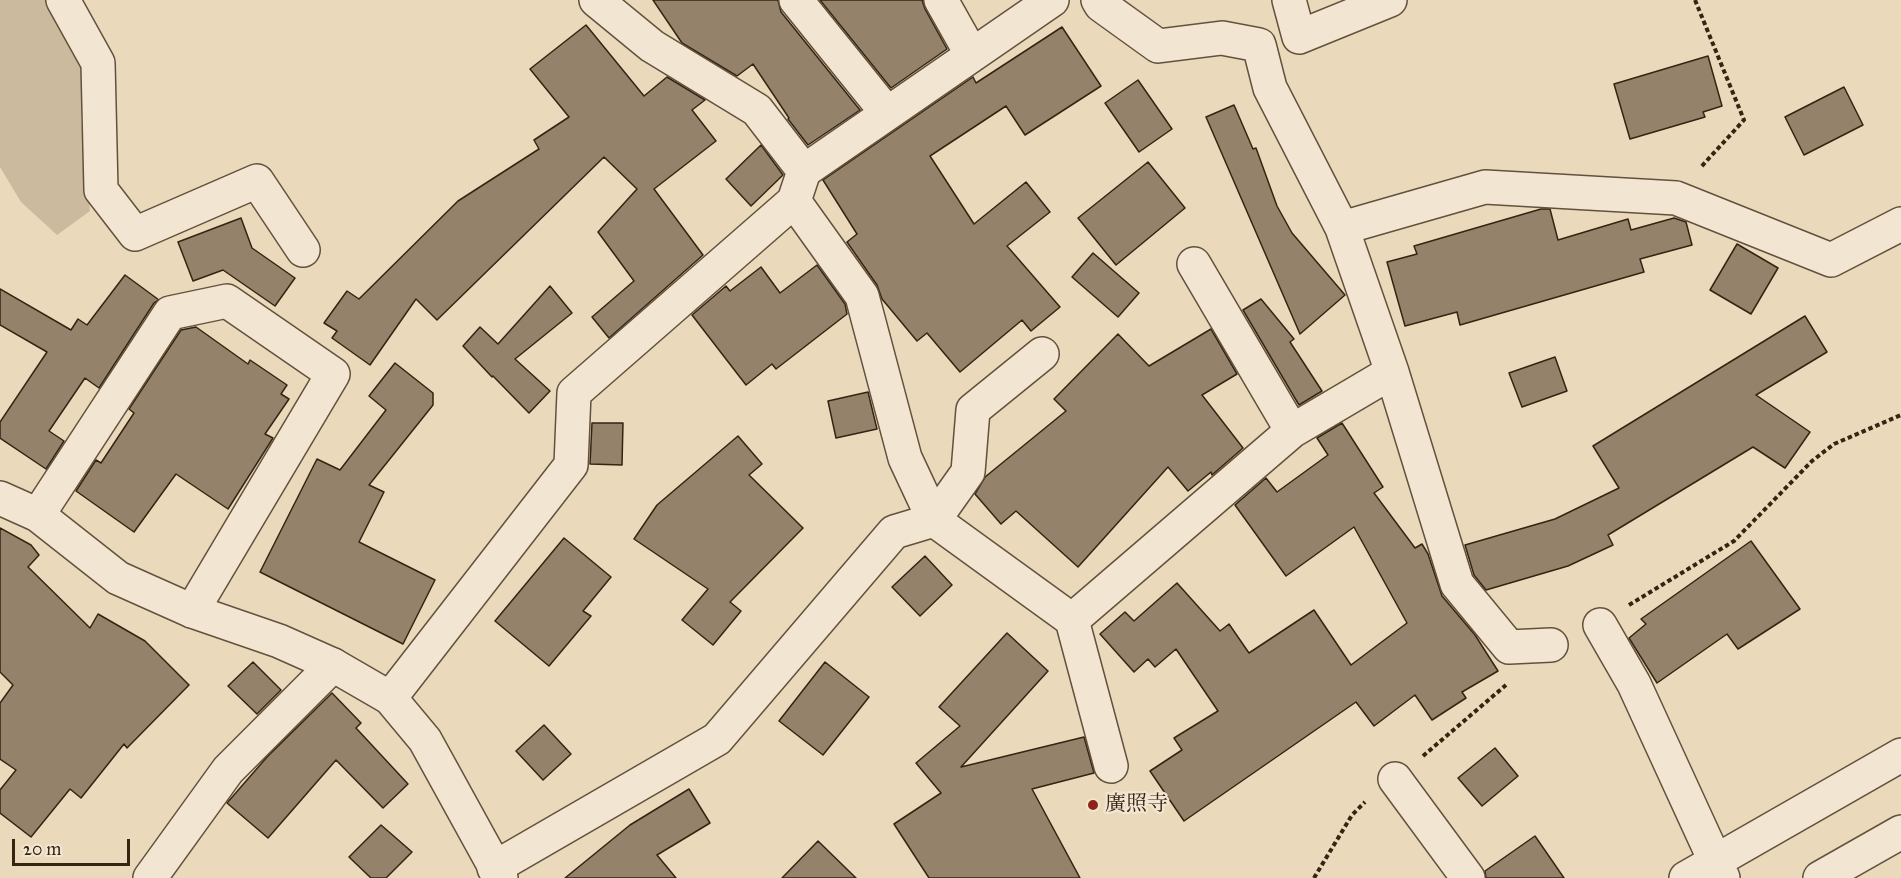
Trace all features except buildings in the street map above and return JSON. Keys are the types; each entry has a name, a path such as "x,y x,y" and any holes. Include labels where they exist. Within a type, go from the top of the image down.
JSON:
{"street":[{"path":"63,0 98,63 100,190 135,234 257,181 303,250"},
{"path":"596,0 652,46 757,110 804,171"},
{"path":"796,0 887,113"},
{"path":"941,0 972,55"},
{"path":"390,699 571,465 574,393 794,201 804,171 1052,0"},
{"path":"1098,0 1101,5 1158,46 1222,38 1259,45 1299,37 1390,0"},
{"path":"1289,0 1299,37"},
{"path":"1259,45 1270,88 1342,228 1392,372 1457,584 1509,647 1551,645"},
{"path":"1342,228 1485,187 1676,198 1831,260 1901,224"},
{"path":"794,201 862,296 905,458 934,520 1072,620 1111,766"},
{"path":"1194,264 1292,431"},
{"path":"38,515 170,313 227,301 333,374 192,611"},
{"path":"0,498 38,515 118,578 192,611 279,641 333,664 390,699 425,740 497,873 717,739 894,532 934,520 968,472 973,410 1041,354"},
{"path":"1072,620 1292,431 1392,372"},
{"path":"1600,625 1634,684 1719,870"},
{"path":"150,878 228,770 333,664"},
{"path":"1686,878 1719,870 1901,755"},
{"path":"1395,779 1468,878"},
{"path":"1820,878 1901,832"}],"path":[{"path":"1695,0 1744,120 1699,170"}],"shaded area":[{"path":"0,0 64,0 84,62 81,120 90,211 57,235 21,202 0,167"}],"place":[{"name":"廣照寺","path":"1093,805"}]}
